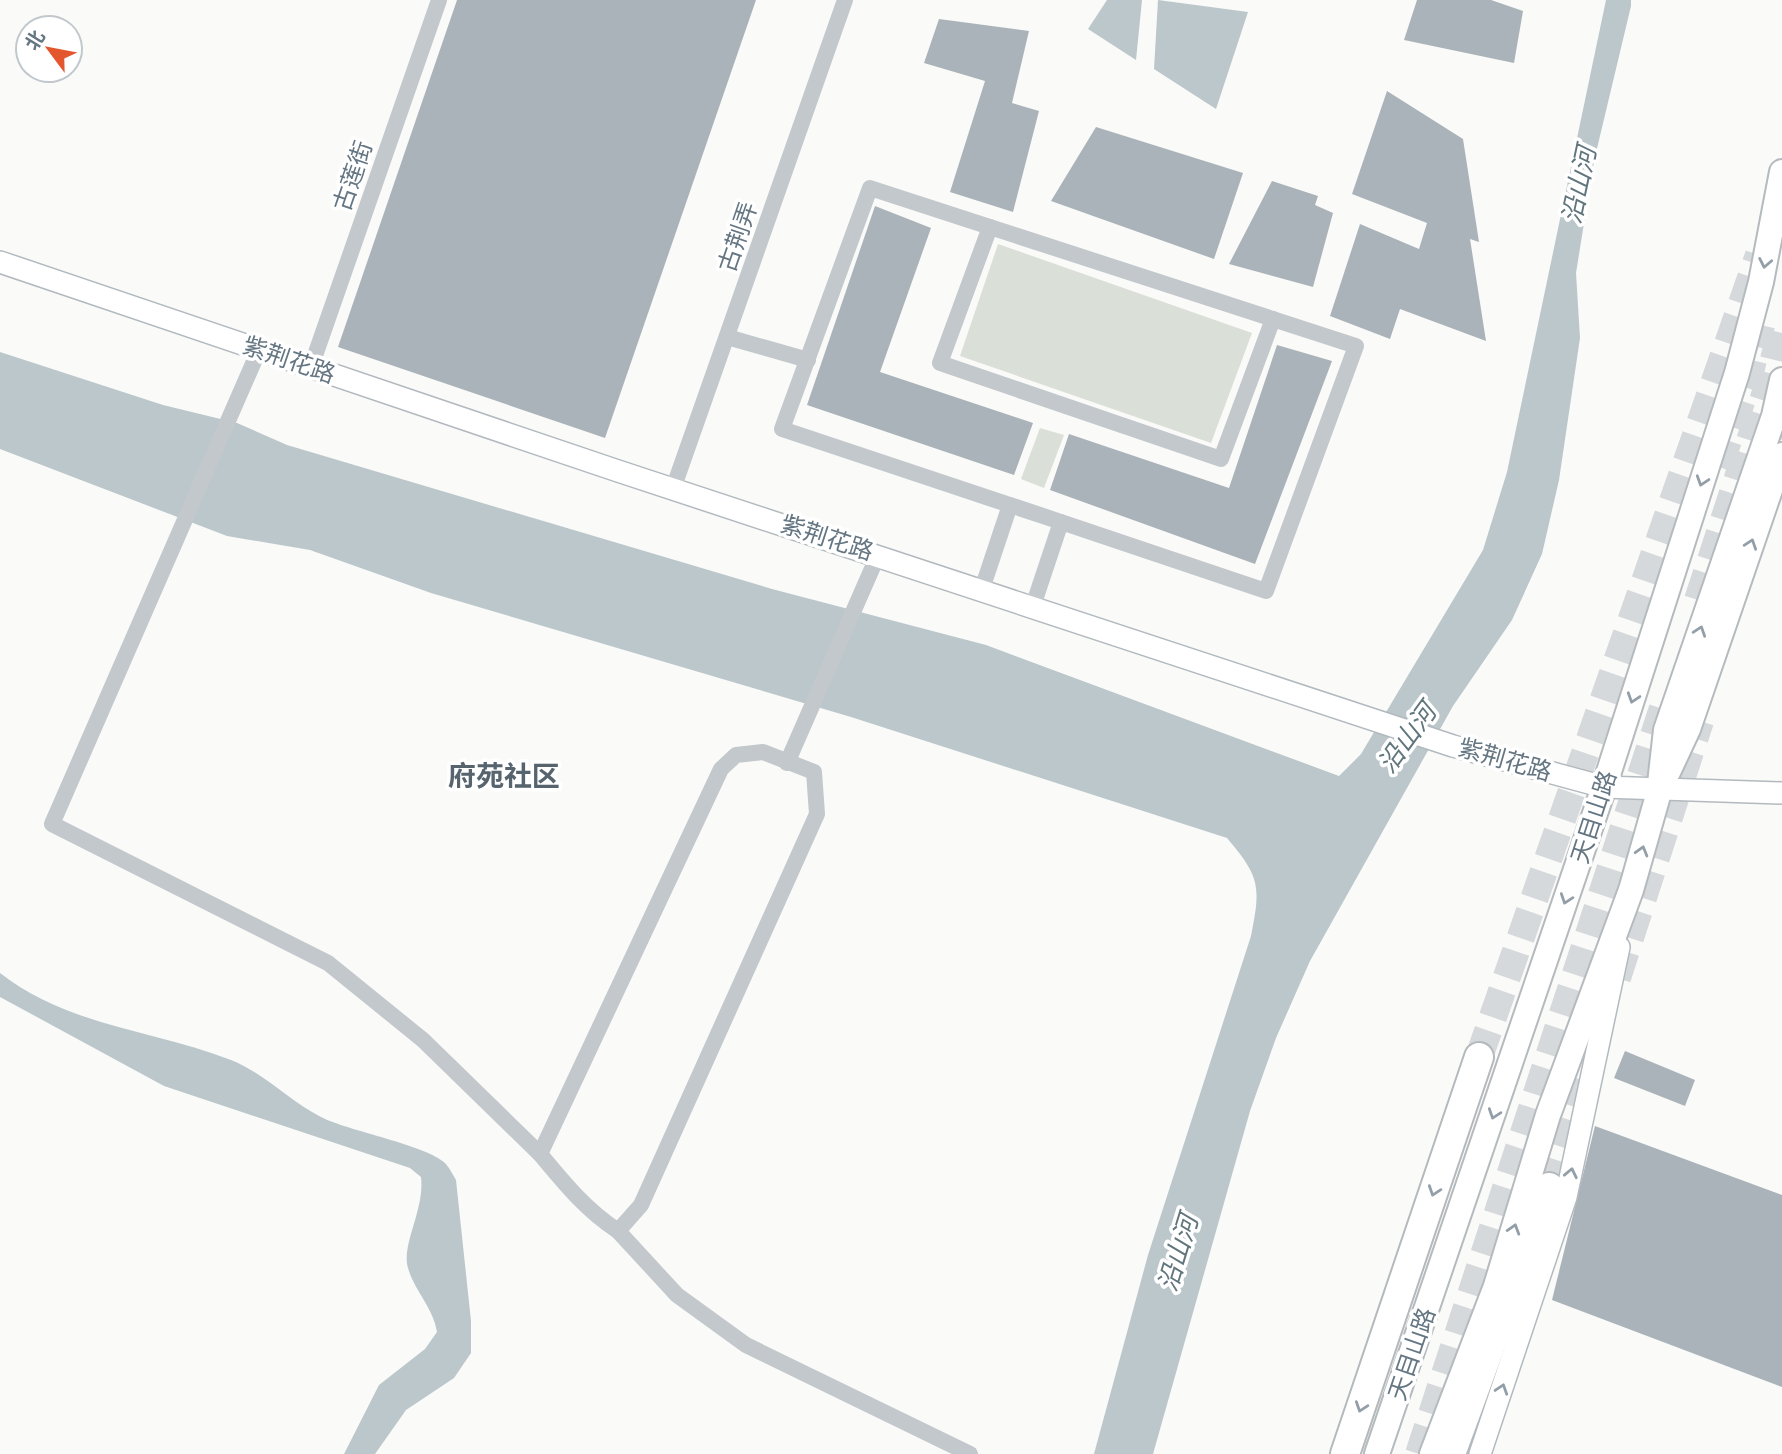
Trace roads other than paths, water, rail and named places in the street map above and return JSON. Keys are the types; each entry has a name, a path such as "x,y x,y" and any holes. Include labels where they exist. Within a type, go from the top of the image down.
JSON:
{"highway":[{"path":"1345,1454 1479,1057"},
{"path":"1451,1454 1549,1188"}],"main road":[{"name":"天目山路","path":"1377,1454 1604,788 1737,373 1761,282 1782,172"},
{"path":"1659,792 1666,730 1774,416 1782,380"},
{"path":"1432,1454 1496,1286 1548,1115 1631,890 1659,792 1688,729 1782,455"}],"street":[{"name":"古莲街","path":"311,367 439,0"},
{"name":"古荆弄","path":"673,489 845,0"},
{"path":"870,188 990,227 1356,346 1266,591 782,429 870,188"},
{"path":"990,227 940,363 1221,459 1273,319"},
{"name":"紫荆花路","path":"0,262 673,489 1453,746 1604,788 1659,792 1782,793"},
{"path":"727,337 808,360"},
{"path":"259,350 52,824 328,963 423,1040 540,1154 570,1190 598,1217 618,1231 677,1295 746,1345 971,1454"},
{"path":"982,589 1010,505"},
{"path":"1033,606 1061,522"},
{"path":"787,763 878,555"},
{"path":"540,1154 721,769 736,755 763,752 814,772 817,814 641,1205 618,1231"},
{"path":"1480,1454 1566,1197 1631,890"}],"water":[{"path":"1107,0 1142,0 1136,60 1088,29"},
{"path":"1158,0 1248,12 1216,109 1154,69"},
{"name":"沿山河","path":"1606,0 1631,0 1631,6 1594,161 1576,273 1580,338 1559,480 1542,554 1512,620 1453,706 1310,961 1276,1038 1250,1111 1153,1454 1094,1454 1148,1255 1251,936 1257,893 1255,883 1246,863 1227,838 851,717 431,593 310,550 227,536 0,449 0,352 163,405 237,423 287,445 772,589 986,645 1339,776 1361,754 1483,550 1507,472"},
{"path":"0,973 26,991 82,1016 231,1060 254,1072 321,1117 421,1150 446,1165 456,1180 471,1321 471,1353 454,1378 406,1410 375,1454 344,1454 379,1385 425,1349 437,1332 432,1315 411,1277 407,1259 420,1201 421,1177 410,1168 164,1086 0,997"}],"tunnel":[{"path":"1479,1057 1759,255"},
{"path":"1719,467 1748,381 1761,325"},
{"path":"1698,600 1766,392 1782,327"},
{"path":"1770,480 1782,430"},
{"path":"1419,1454 1664,705"},
{"path":"1617,978 1700,721"},
{"path":"1549,1187 1586,1074"}],"district":[{"name":"府苑社区","path":"504,776"}]}
